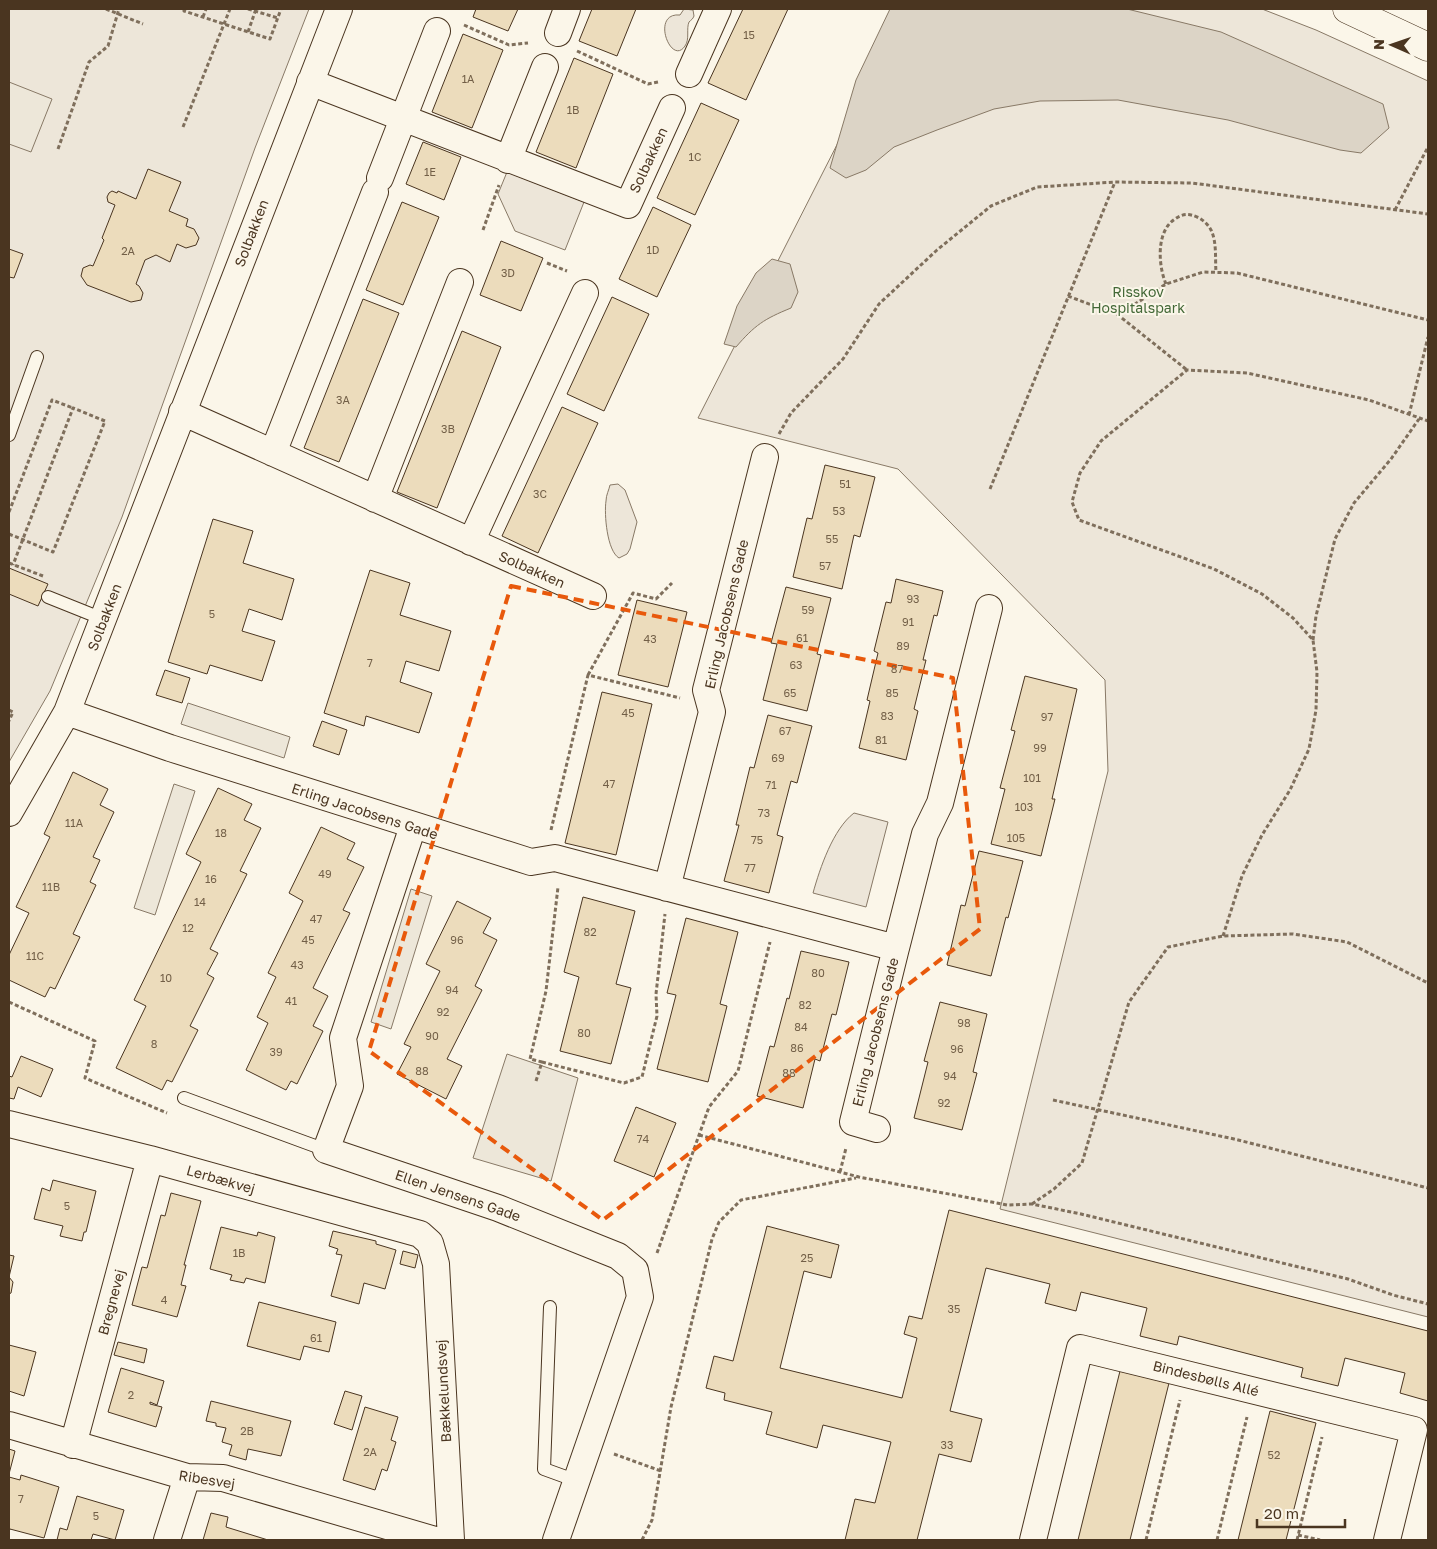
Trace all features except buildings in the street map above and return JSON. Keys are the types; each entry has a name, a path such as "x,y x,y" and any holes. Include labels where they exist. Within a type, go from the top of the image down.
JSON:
{"street":[{"name":"Solbakken","path":"9,813 67,712 339,9"},
{"path":"689,74 718,9"},
{"path":"1347,9 1428,47"},
{"path":"273,453 437,31"},
{"path":"508,160 555,40"},
{"name":"Solbakken","path":"310,82 628,205 672,108"},
{"path":"375,499 460,282"},
{"path":"471,542 585,293"},
{"name":"Solbakken","path":"182,412 593,596"},
{"name":"Erling Jacobsens Gade","path":"668,888 712,712 706,690 765,457"},
{"name":"Erling Jacobsens Gade","path":"877,1129 853,1122 925,834 940,803 989,608"},
{"name":"Erling Jacobsens Gade","path":"67,712 170,748 531,862 555,858 896,948"},
{"path":"326,1150 350,1086 343,1038 413,826"},
{"name":"Lerbækvej","path":"9,1124 150,1159 420,1234 430,1242"},
{"name":"Ellen Jensens Gade","path":"326,1150 498,1208 618,1256 635,1270 637,1280"},
{"name":"Bregnevej","path":"73,1444 150,1159"},
{"name":"Bækkelundsvej","path":"430,1242 436,1264 450,1540"},
{"path":"556,1540 640,1297 637,1280"},
{"name":"Bindesbølls Allé","path":"1033,1540 1080,1348 1414,1430 1387,1540"},
{"name":"Ribesvej","path":"9,1425 187,1477 223,1478 435,1540"},
{"path":"167,1540 187,1477"}],"lane":[{"path":"9,435 37,357"},
{"path":"48,597 103,619"},
{"path":"184,1098 326,1150"},
{"path":"550,1307 544,1469 577,1481"}],"path":[{"path":"106,9 142,24"},
{"path":"58,149 89,62 108,46 119,9"},
{"path":"184,9 184,11 270,40 281,9"},
{"path":"203,17 206,9"},
{"path":"184,128 230,9"},
{"path":"248,9 278,18"},
{"path":"248,32 256,10"},
{"path":"462,23 510,45 555,40 648,84 664,81"},
{"path":"1394,210 1428,147"},
{"path":"483,230 508,160"},
{"path":"990,489 1115,182"},
{"path":"765,457 791,413 843,359 879,304 937,250 991,206 1037,187 1115,182 1192,183 1428,214"},
{"path":"1166,284 1162,274 1161,251 1163,233 1171,222 1181,215 1191,215 1202,220 1211,230 1214,242 1216,272"},
{"path":"1118,315 1166,284 1204,272 1216,272 1237,273 1428,320"},
{"path":"1068,296 1118,315 1187,370 1247,373 1369,400 1428,421"},
{"path":"1409,415 1428,337"},
{"path":"1187,370 1101,441 1080,473 1072,502 1078,520 1214,569 1262,594 1293,618 1313,640"},
{"path":"9,512 52,400 105,421 53,552 9,534"},
{"path":"48,597 55,581 11,564 73,408"},
{"path":"1223,936 1242,876 1262,835 1290,790 1309,749 1316,701 1317,672 1313,640 1316,616 1335,539 1354,503 1391,459 1419,419"},
{"path":"588,675 633,594 656,599 672,583"},
{"path":"9,710 13,712 9,721"},
{"path":"542,1062 624,1083 642,1077 657,1016 656,994 668,888"},
{"path":"637,1280 651,1270 709,1107 738,1071 776,916"},
{"path":"1032,1204 1054,1189 1082,1163 1128,1002 1168,947 1223,936 1293,934 1347,942 1428,983"},
{"path":"9,1002 95,1042 85,1078 172,1114 178,1095 184,1098"},
{"path":"1053,1100 1234,1139 1428,1188"},
{"path":"699,1135 859,1177 1007,1205 1032,1204 1081,1214 1348,1279 1393,1295 1428,1304"},
{"path":"642,1540 652,1520 671,1407 712,1240 719,1222 741,1200 859,1177"},
{"path":"1146,1540 1186,1373"},
{"path":"1217,1540 1254,1390"},
{"path":"1297,1540 1329,1409"},
{"path":"630,1460 661,1471"},
{"path":"1298,1535 1320,1540"}],"highlighted area":[{"path":"511,586 953,678 980,929 603,1220 369,1051"}],"green space":[{"path":"9,9 309,9 255,148 122,517 50,691 9,762"},
{"path":"684,9 693,10 694,16 688,25 688,37 685,46 680,51 674,50 669,45 666,37 666,22 671,16 680,15"},
{"name":"Risskov Hospitalspark","path":"906,9 1262,9 1316,30 1428,81 1428,1317 1000,1209 1108,771 1105,680 898,469 698,418"},
{"path":"507,172 584,202 565,250 515,231 498,194"},
{"path":"618,484 625,490 637,522 630,549 627,554 619,558 615,554 609,540 606,514 606,499 610,485"},
{"path":"854,813 888,822 866,907 813,893 828,850 846,820"}],"shaded area":[{"path":"890,9 1127,9 1221,32 1383,104 1389,128 1361,153 1340,150 1228,120 1118,100 1040,101 994,109 894,147 866,170 846,178 830,168 856,80"},
{"path":"9,82 52,99 31,152 9,144"},
{"path":"772,259 790,264 798,292 791,308 760,323 736,347 724,344 737,306 756,273"},
{"path":"188,703 290,737 284,758 181,724"},
{"path":"174,784 195,791 155,915 134,908"},
{"path":"411,889 432,896 391,1029 371,1022"},
{"path":"507,1054 578,1078 551,1181 473,1158"}]}
